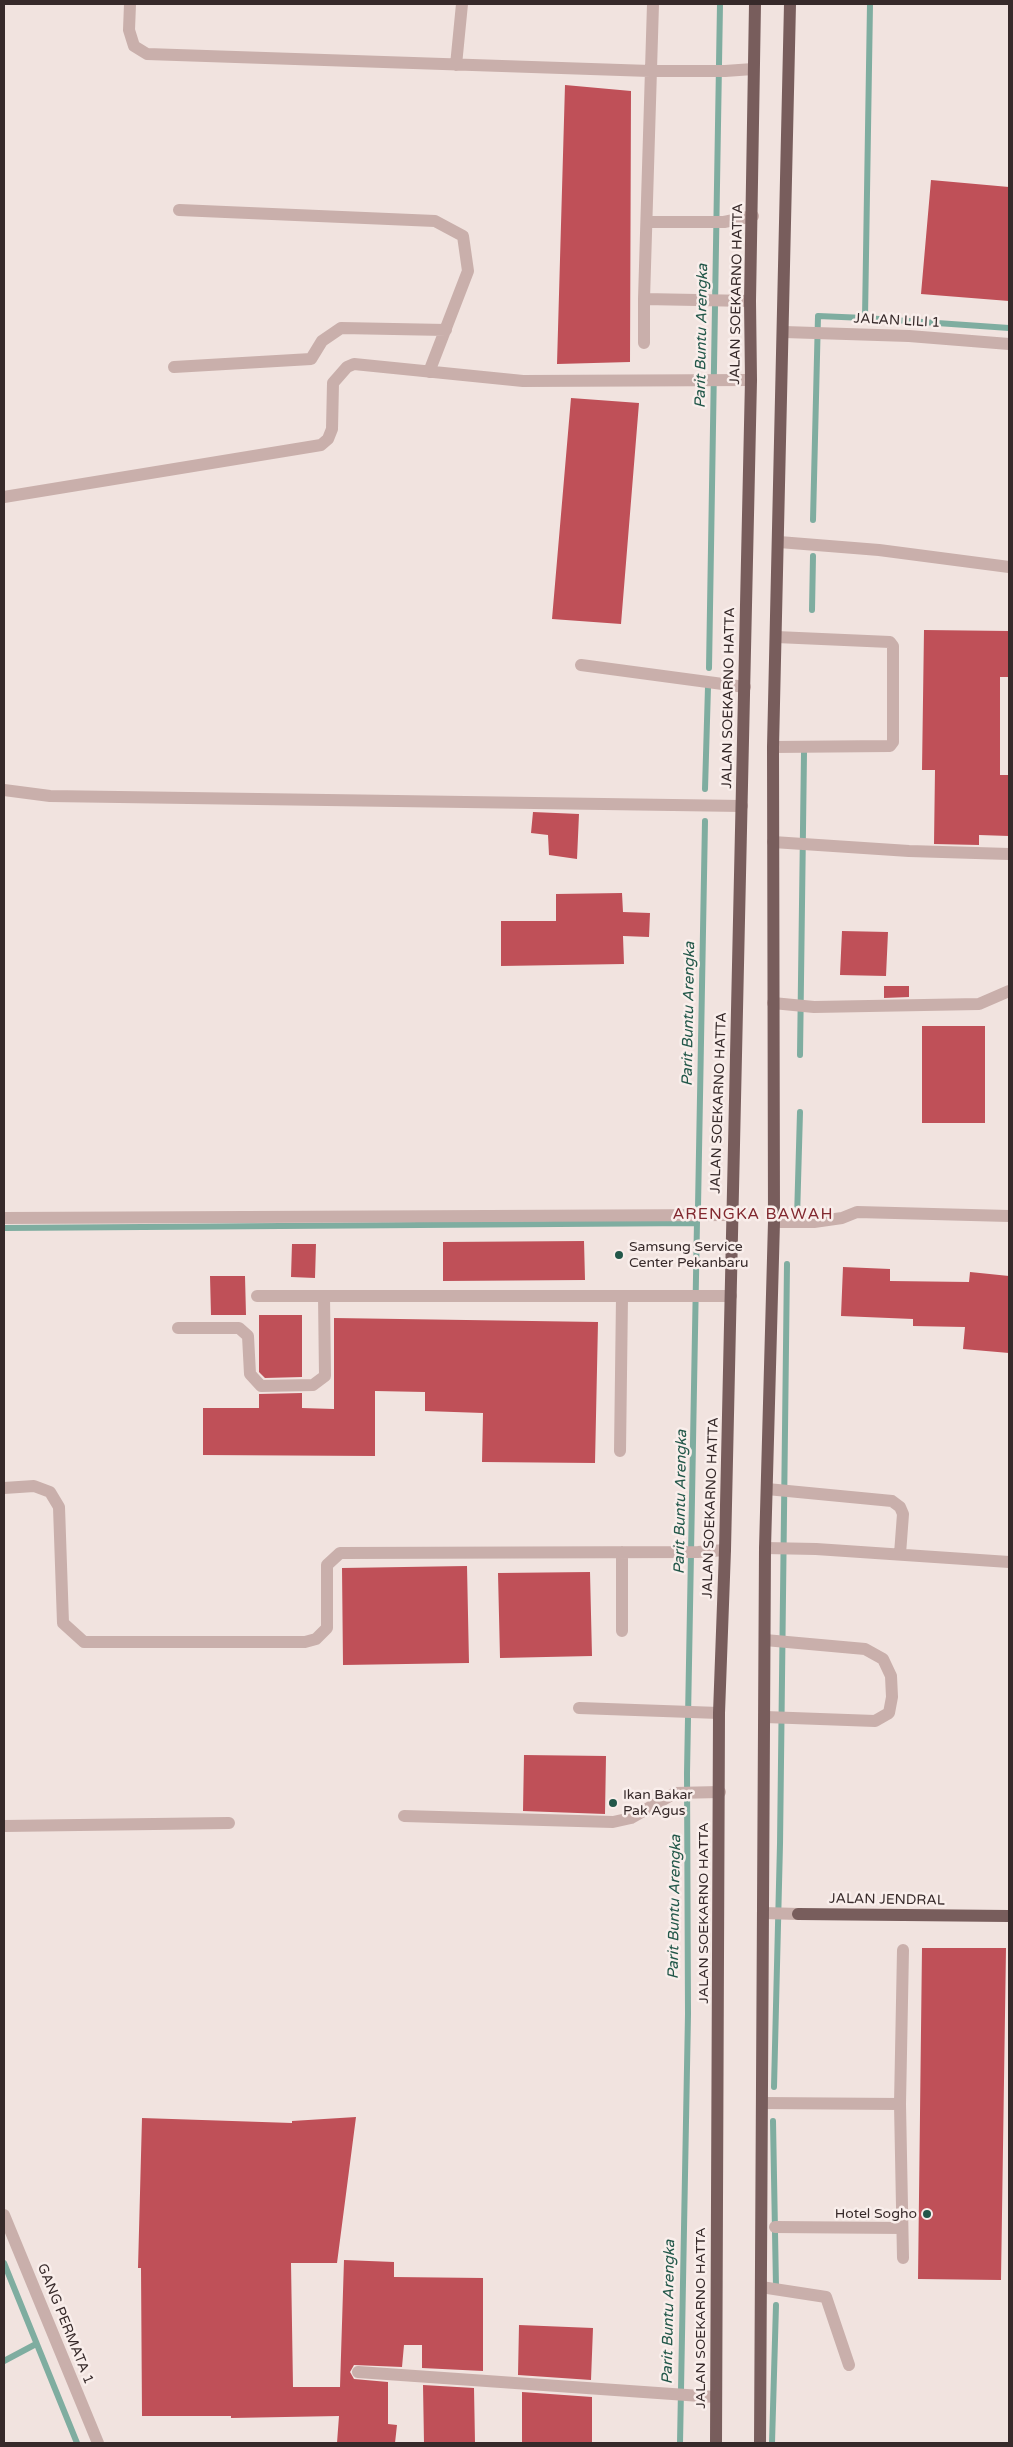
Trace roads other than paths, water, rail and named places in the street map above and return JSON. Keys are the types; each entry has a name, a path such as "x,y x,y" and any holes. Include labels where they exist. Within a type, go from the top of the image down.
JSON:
{"main road":[{"name":"JALAN SOEKARNO HATTA","path":"716,2443 719,1713 725,1550 731,1215 745,686 751,380 750,301 753,216 755,4"},
{"path":"760,2443 762,2104 768,1913 769,1717 776,1641 765,1548 783,1222 773,1003 778,842 773,747 784,332 790,4"},
{"name":"JALAN JENDRAL","path":"798,1914 1009,1916"}],"street":[{"path":"130,4 129,30 134,46 147,54 650,71 754,69"},
{"path":"456,65 462,4"},
{"path":"644,343 652,4"},
{"path":"179,210 435,221 463,236 468,271 429,372"},
{"path":"647,222 717,222 753,216"},
{"path":"644,299 750,301"},
{"path":"174,367 311,360 322,341 341,328 446,330"},
{"name":"JALAN LILI 1","path":"784,332 815,332 1009,344"},
{"path":"4,497 321,445 328,439 332,429 333,383 346,367 354,364 523,382 704,382 751,380"},
{"path":"779,542 880,550 1009,567"},
{"path":"773,747 890,746 893,742 893,646 890,642 776,637"},
{"path":"581,665 745,686"},
{"path":"4,790 60,796 742,806"},
{"path":"778,842 909,851 1009,854"},
{"path":"773,1003 814,1007 979,1004 1009,991"},
{"path":"783,1222 832,1219 857,1212 1009,1216"},
{"path":"4,1218 731,1215"},
{"path":"257,1296 731,1296"},
{"path":"178,1328 239,1328 248,1336 250,1374 261,1386 313,1385 325,1376 324,1296"},
{"path":"620,1451 622,1297"},
{"path":"4,1488 34,1486 50,1492 59,1508 63,1623 84,1642 305,1642 316,1638 327,1628 327,1565 340,1553 698,1552 725,1550"},
{"path":"767,1489 892,1501 900,1507 903,1514 900,1554"},
{"path":"765,1548 816,1549 1009,1562"},
{"path":"622,1552 622,1631"},
{"path":"769,1717 876,1721 889,1713 892,1697 891,1676 883,1659 865,1649 776,1641"},
{"path":"579,1708 699,1714 719,1713"},
{"path":"404,1816 620,1822 675,1792 720,1792"},
{"path":"4,1826 229,1823"},
{"name":"JALAN JENDRAL","path":"768,1913 798,1914"},
{"path":"903,1950 900,2104 903,2258"},
{"path":"762,2104 900,2104"},
{"name":"GANG PERMATA 1","path":"4,2215 98,2443"},
{"path":"775,2227 902,2228"},
{"path":"761,2287 826,2297 849,2365"},
{"path":"358,2372 716,2397"}],"waterway":[{"name":"Parit Buntu Arengka","path":"709,668 720,4"},
{"name":"Parit Buntu Arengka","path":"813,520 818,316 865,318 870,4"},
{"path":"865,318 1009,328"},
{"name":"Parit Buntu Arengka","path":"812,610 813,556"},
{"name":"Parit Buntu Arengka","path":"705,789 708,687"},
{"name":"Parit Buntu Arengka","path":"800,1055 804,753"},
{"name":"Parit Buntu Arengka","path":"698,1207 705,821"},
{"name":"Parit Buntu Arengka","path":"797,1218 800,1112"},
{"name":"Parit Buntu Arengka","path":"680,2443 688,2014 687,1773 697,1222"},
{"path":"4,1228 697,1223"},
{"name":"Parit Buntu Arengka","path":"774,2087 780,1844 787,1264"},
{"name":"Parit Buntu Arengka","path":"773,2121 776,2287"},
{"path":"4,2263 77,2443"},
{"name":"Parit Buntu Arengka","path":"772,2443 776,2305"},
{"path":"4,2361 36,2344"}],"place":[{"name":"Samsung Service Center Pekanbaru","path":"619,1255"},
{"name":"Ikan Bakar Pak Agus","path":"613,1803"},
{"name":"Hotel Sogho","path":"927,2214"}],"district":[{"name":"ARENGKA BAWAH","path":"753,1215"}]}
